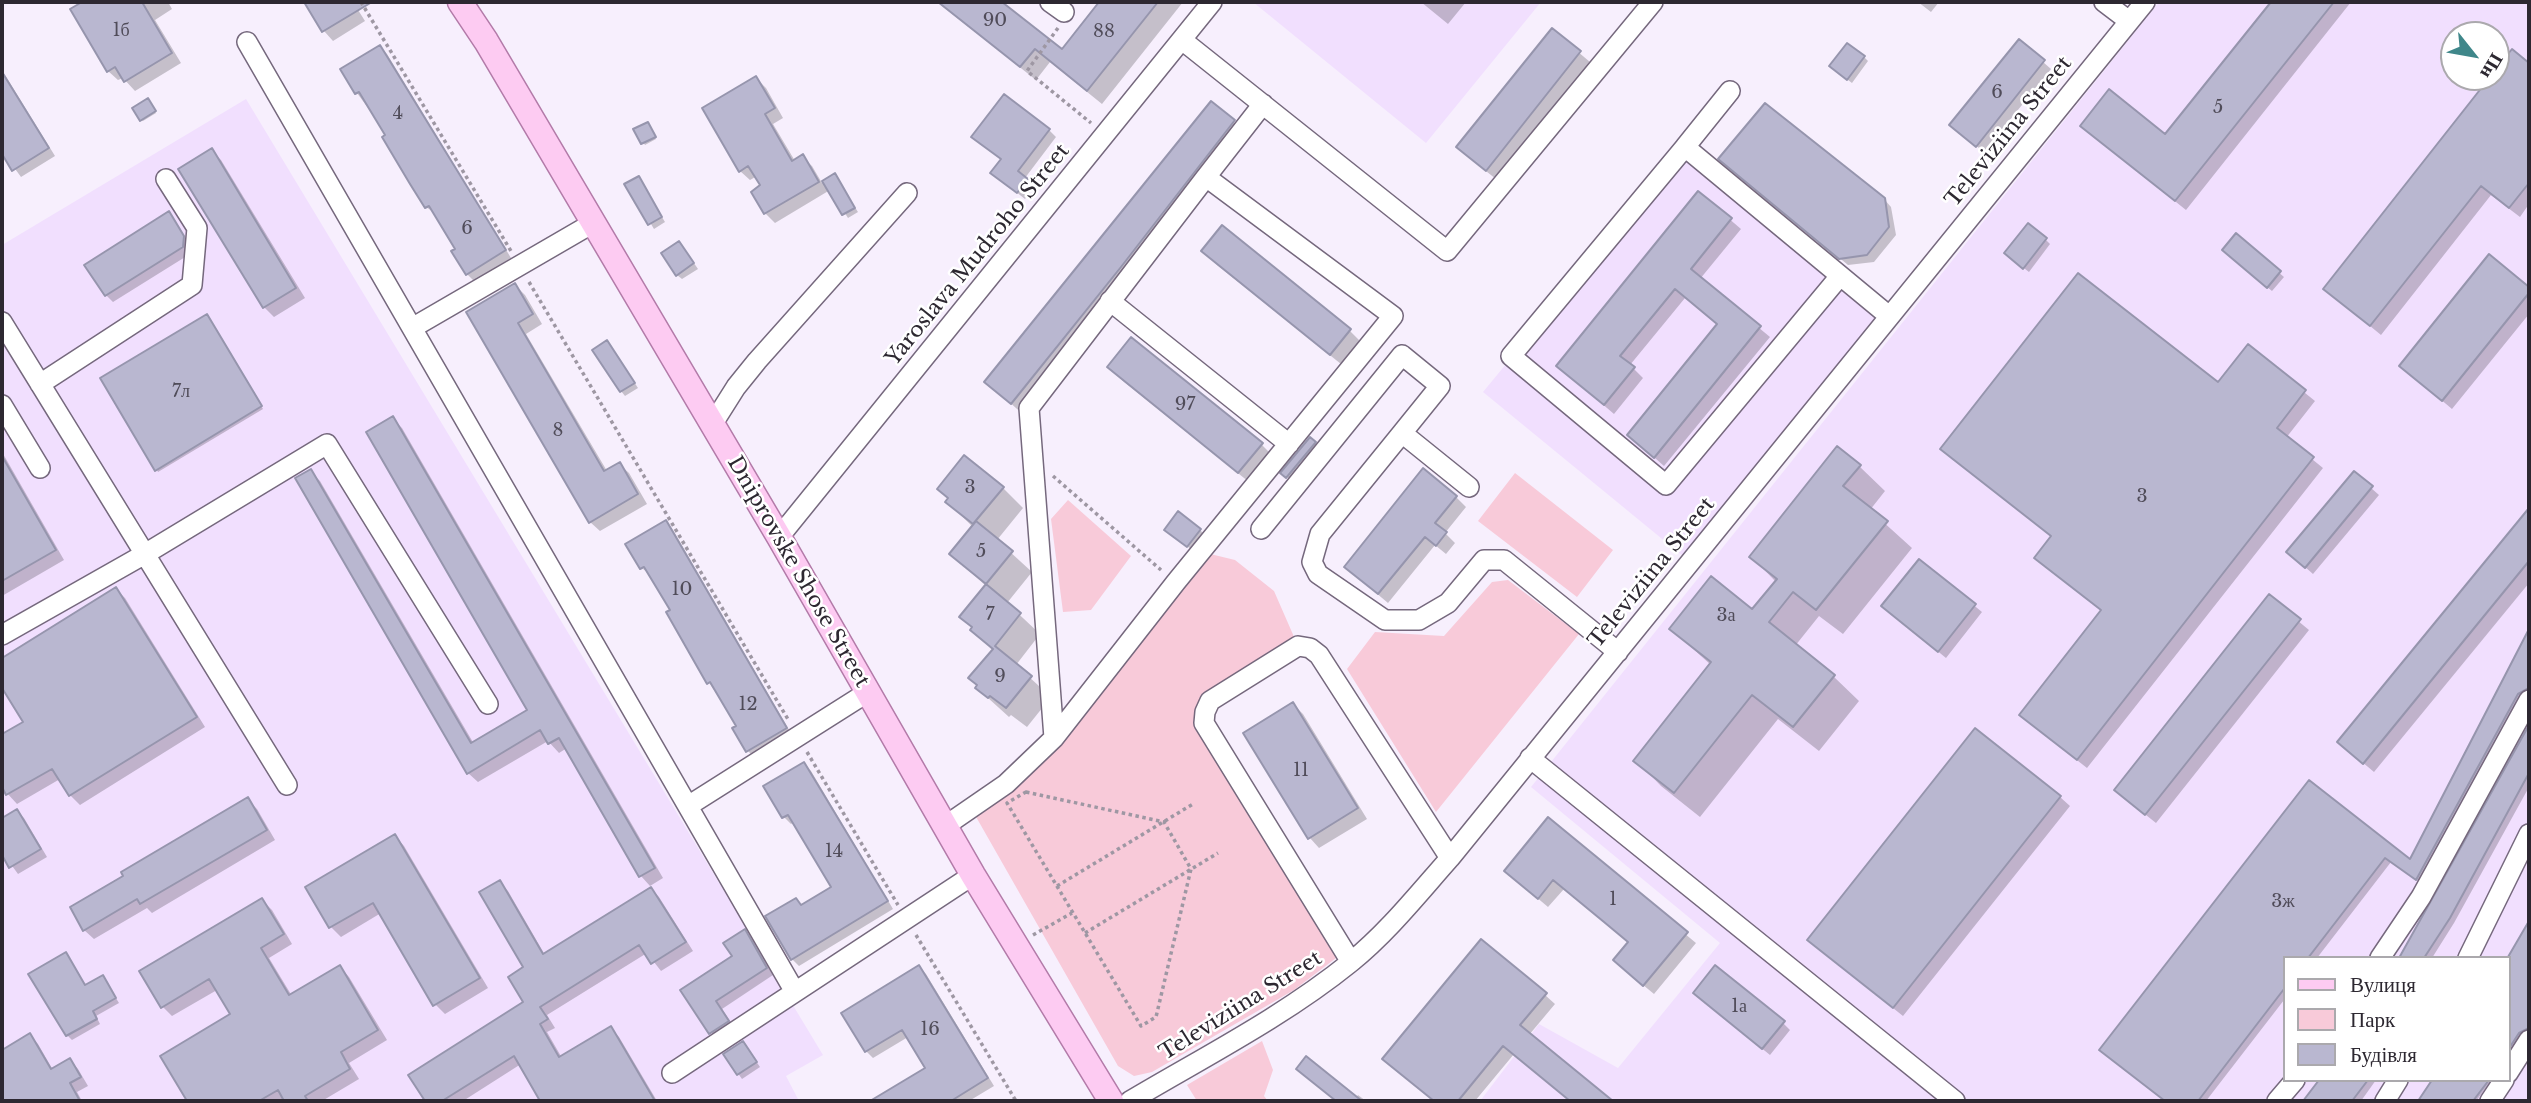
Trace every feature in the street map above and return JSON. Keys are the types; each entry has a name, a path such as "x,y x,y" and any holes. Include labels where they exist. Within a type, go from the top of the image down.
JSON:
{"main road":[{"path":"460,2 486,41"},
{"path":"477,2 486,41"},
{"name":"Dniprovske Shose Street","path":"486,41 779,537 945,826 1111,1101"}],"street":[{"name":"Yaroslava Mudroho Street","path":"779,537 1212,2"},
{"path":"1182,40 1447,251 1653,2"},
{"path":"2104,2 2129,21"},
{"name":"Televiziina Street","path":"1130,1101 1300,1000 1383,934 1450,858 2145,2"},
{"path":"247,42 795,992"},
{"path":"1730,91 1511,356 1666,485 1840,276"},
{"path":"1054,738 1029,408 1263,104"},
{"path":"1685,147 1889,316"},
{"path":"945,826 1006,784 1054,738 1176,582 1392,316 1206,177"},
{"path":"40,384 192,285 197,228 166,179"},
{"path":"712,425 757,360 907,193"},
{"path":"412,328 593,223"},
{"path":"1111,301 1289,444"},
{"path":"2,322 287,785"},
{"path":"1261,529 1402,355 1440,386 1320,534 1312,562 1318,574 1385,620 1419,620 1448,603 1484,560 1504,560 1618,652"},
{"path":"2,405 40,468"},
{"path":"1402,433 1469,487"},
{"path":"2,635 145,554 327,444 488,704"},
{"path":"1351,962 1204,723 1210,701 1298,646 1310,648 1320,655 1450,858"},
{"path":"688,806 868,691"},
{"path":"2381,956 2421,897 2529,700"},
{"path":"1530,758 1955,1101"},
{"path":"2469,956 2529,834"},
{"path":"672,1073 974,875"},
{"path":"2510,1070 2529,1040"},
{"path":"2277,1101 2293,1082"},
{"path":"2385,1101 2397,1082"},
{"path":"2490,1101 2503,1082"}],"path":[{"path":"360,2 1016,1101"},
{"path":"1057,7 1057,33 1027,71 1105,134"},
{"path":"1033,459 1176,582"},
{"path":"1026,792 1164,821 1191,869 1156,1017 1141,1026 1007,803 1026,792"},
{"path":"1057,886 1193,804"},
{"path":"1085,933 1219,853"},
{"path":"1016,944 1073,912"}],"shaded area":[{"path":"1253,2 1541,2 1426,143"},
{"path":"2159,2 2529,2 2529,1101 1480,1101 1539,1024 1618,1068 1720,943 1531,787"},
{"path":"246,99 823,1055 786,1076 799,1101 2,1101 2,245"},
{"path":"1685,147 1889,316 1689,561 1483,392"}],"green space":[{"path":"1515,473 1613,550 1577,597 1478,521"},
{"path":"1068,500 1131,556 1091,610 1063,612 1051,519"},
{"path":"1202,552 1235,560 1274,591 1298,646 1205,712 1344,952 1294,990 1152,1072 1134,1076 1118,1066 971,808 1006,784"},
{"path":"1508,580 1579,634 1436,812 1347,669 1375,632 1444,636 1492,582"},
{"path":"1262,1041 1273,1070 1264,1096 1268,1101 1197,1101 1187,1085"}],"building":[{"path":"82,2 142,2 172,53 124,82 115,67 107,72 70,9"},
{"path":"304,2 372,2 322,32"},
{"path":"938,2 1002,2 1062,49 1099,2 1158,2 1087,91 1035,49 1020,67"},
{"path":"2271,2 2334,2 2175,201 2080,126 2109,89 2165,134"},
{"path":"1552,28 1581,51 1486,171 1456,147"},
{"path":"2019,39 2045,60 1976,147 1949,125"},
{"path":"1847,43 1865,56 1847,80 1829,66"},
{"path":"380,45 506,250 466,275 451,251 455,249 429,206 425,208 382,137 385,135 359,92 355,94 340,69"},
{"path":"2512,49 2529,63 2529,183 2509,208 2481,186 2370,326 2323,289 2479,91 2510,91"},
{"path":"2,72 49,148 12,171 2,154"},
{"path":"756,76 775,108 765,114 792,161 803,154 819,182 764,214 751,192 760,185 748,166 739,172 702,108"},
{"path":"1004,94 1050,129 1018,171 1028,179 1017,193 990,173 1001,159 971,137"},
{"path":"148,98 156,111 140,121 132,108"},
{"path":"1211,101 1235,120 1011,404 984,382"},
{"path":"1765,103 1885,198 1889,227 1867,255 1839,259 1718,159"},
{"path":"648,122 656,137 641,144 633,129"},
{"path":"212,148 296,288 263,308 178,169"},
{"path":"835,173 855,208 842,215 822,181"},
{"path":"639,176 662,217 648,225 624,184"},
{"path":"1698,191 1732,218 1691,269 1761,326 1654,458 1627,435 1717,324 1675,289 1620,356 1635,367 1604,405 1556,366"},
{"path":"169,211 184,236 183,247 105,296 84,265"},
{"path":"2028,223 2047,238 2023,269 2004,253"},
{"path":"1222,225 1351,329 1330,355 1201,251"},
{"path":"2236,233 2281,271 2267,288 2222,250"},
{"path":"679,241 694,263 676,276 661,253"},
{"path":"2489,254 2529,287 2529,293 2442,401 2399,366"},
{"path":"2078,273 2218,382 2248,344 2306,390 2277,428 2314,457 2077,760 2019,715 2101,610 2034,558 2051,536 1940,449"},
{"path":"515,283 533,314 518,323 604,471 620,462 638,494 589,523 466,312"},
{"path":"207,314 262,406 155,471 100,378"},
{"path":"1131,337 1263,443 1238,473 1107,367"},
{"path":"607,340 635,383 620,392 592,350"},
{"path":"393,416 655,868 639,877 559,738 548,744 540,730 467,774 295,478 311,469 471,743 527,710 366,432"},
{"path":"1310,437 1316,442 1286,478 1280,473"},
{"path":"1837,446 1861,465 1843,486 1888,521 1816,610 1793,592 1769,622 1835,675 1793,727 1752,695 1674,793 1633,761 1711,662 1669,629 1711,576 1752,609 1777,579 1749,557"},
{"path":"964,455 1004,487 973,524 945,502 948,498 937,489"},
{"path":"2,456 56,550 2,581"},
{"path":"1423,468 1457,496 1435,523 1447,532 1436,546 1425,537 1378,594 1344,567"},
{"path":"2354,471 2373,486 2305,568 2286,552"},
{"path":"2529,508 2529,561 2363,764 2337,742"},
{"path":"1178,511 1201,529 1187,547 1164,530"},
{"path":"666,520 787,728 746,752 732,728 736,726 710,682 707,684 666,612 670,610 644,567 640,569 625,544"},
{"path":"976,521 1013,551 986,584 949,554"},
{"path":"1919,559 1976,604 1938,652 1881,606"},
{"path":"986,584 1021,613 995,646 1032,676 1006,708 975,688 977,685 968,678 993,649 959,617"},
{"path":"116,587 197,717 69,796 52,769 6,795 2,787 2,734 23,722 2,688 2,658"},
{"path":"2269,594 2301,619 2145,815 2114,790"},
{"path":"2529,629 2529,688 2518,694 2416,880 2385,858 2310,956 2282,956 2282,992 2198,1101 2165,1101 2099,1050 2309,780 2410,859"},
{"path":"1293,702 1358,808 1308,839 1243,733"},
{"path":"2529,725 2529,773 2450,918 2425,956 2400,956"},
{"path":"1975,728 2061,796 1893,1008 1807,940"},
{"path":"804,762 888,901 791,960 765,916 796,898 801,905 831,887 788,815 782,818 763,786"},
{"path":"248,797 267,830 140,904 137,899 83,931 70,907 123,876 121,872"},
{"path":"17,809 41,849 9,868 2,855 2,818"},
{"path":"1548,817 1688,932 1643,986 1613,960 1628,942 1604,922 1553,880 1538,899 1504,871"},
{"path":"395,834 480,978 433,1006 373,903 329,928 305,887"},
{"path":"500,880 543,954 651,887 686,942 651,964 639,945 540,1007 548,1019 540,1024 559,1057 611,1026 655,1101 540,1101 514,1056 442,1101 425,1101 408,1075 523,1002 508,977 523,967 479,892"},
{"path":"262,898 284,934 261,948 289,995 340,965 378,1030 341,1052 350,1069 305,1096 308,1101 284,1101 278,1090 259,1101 187,1101 160,1056 230,1014 209,979 161,1008 139,971"},
{"path":"2529,921 2529,1028 2519,1033 2510,1047 2510,956"},
{"path":"745,929 767,968 716,1001 729,1021 709,1034 680,990 732,956 723,943"},
{"path":"1481,939 1547,993 1520,1025 1613,1101 1570,1101 1503,1046 1458,1101 1434,1101 1382,1059"},
{"path":"66,952 85,985 103,975 116,998 93,1011 97,1019 66,1036 28,974"},
{"path":"919,965 988,1078 951,1101 870,1101 925,1068 902,1030 865,1052 841,1013"},
{"path":"1715,965 1785,1021 1762,1049 1693,993"},
{"path":"30,1033 51,1069 70,1058 81,1077 70,1083 80,1101 2,1101 2,1050"},
{"path":"743,1041 757,1062 737,1075 723,1054"},
{"path":"1306,1056 1362,1101 1336,1101 1296,1069"},
{"path":"2317,1082 2366,1082 2352,1101 2303,1101"},
{"path":"2431,1082 2487,1082 2473,1101 2418,1101"}]}
